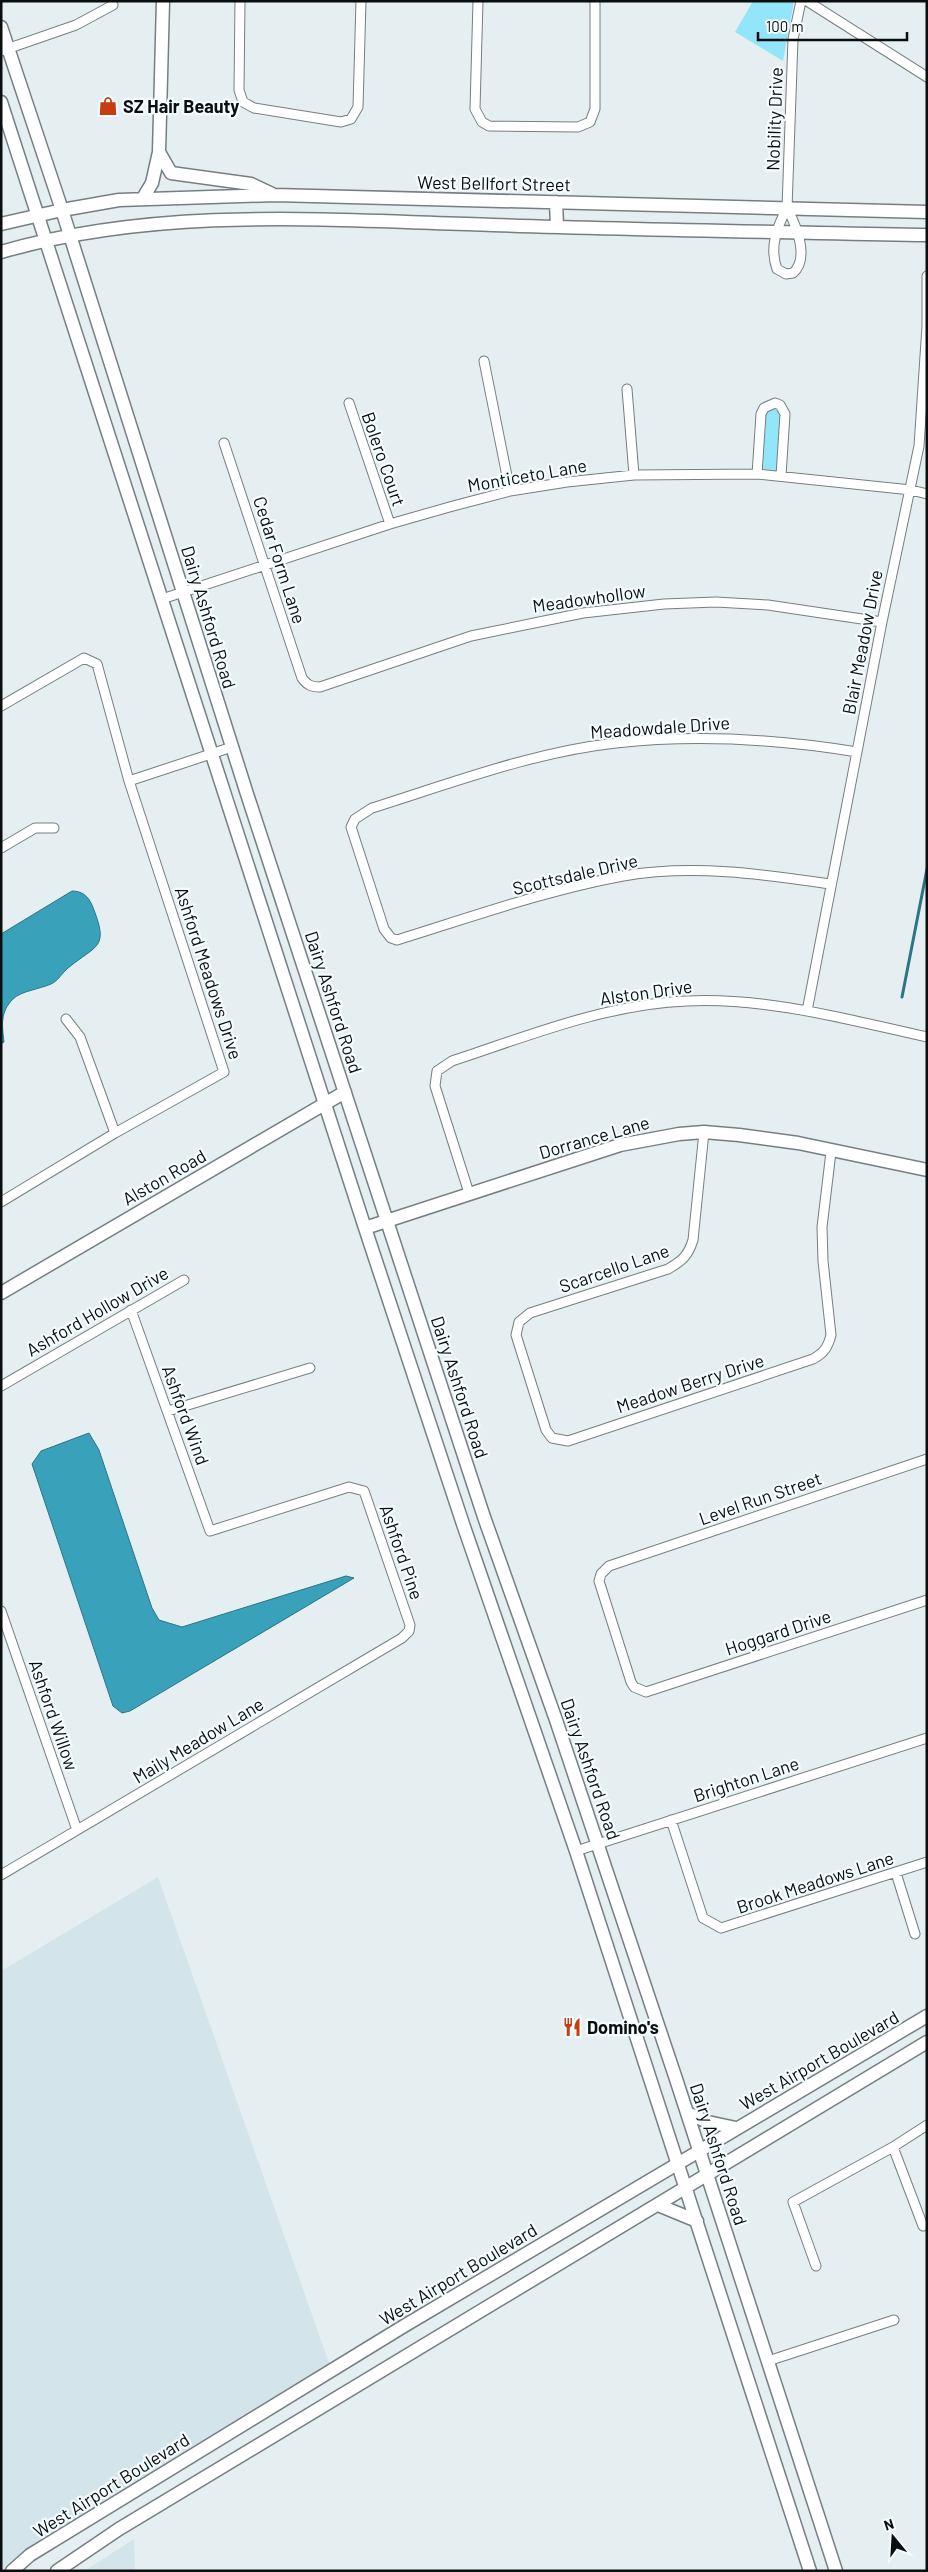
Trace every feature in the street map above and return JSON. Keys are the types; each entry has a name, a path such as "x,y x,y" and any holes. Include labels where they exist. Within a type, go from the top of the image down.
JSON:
{"main road":[{"path":"143,198 152,182 159,152 163,1"},
{"name":"Dairy Ashford Road","path":"1,27 5,50 62,210 232,747 484,1517 598,1844 836,2571"},
{"path":"1,102 324,1103 463,1524 576,1851 810,2571"},
{"path":"159,152 171,173 251,184 275,195"},
{"name":"West Bellfort Street","path":"1,224 62,210 143,198 275,195 927,212"},
{"path":"349,198 349,220"},
{"path":"556,202 557,226"},
{"path":"1,252 69,235 149,224 220,220 349,220 927,235"},
{"path":"103,420 126,412"},
{"name":"Alston Road","path":"1,1293 345,1092"},
{"name":"Dorrance Lane","path":"365,1228 620,1145 650,1138 704,1132 739,1134 798,1143 832,1152 927,1170"},
{"path":"463,1524 484,1517"},
{"name":"West Airport Boulevard","path":"12,2571 30,2555 256,2416 699,2150 927,2016"},
{"path":"57,2571 127,2524 927,2042"},
{"path":"687,2113 708,2122 736,2128"},
{"path":"658,2205 697,2221"}],"street":[{"path":"240,1 238,90 243,102 254,108 341,122 355,115 358,107 360,1"},
{"path":"478,1 475,109 477,116 490,126 578,127 590,122 595,109 596,1"},
{"name":"Nobility Drive","path":"787,208 799,232 799,264 793,273 786,274 776,269 774,262 775,232 787,208 793,39 802,1"},
{"path":"808,1 927,77"},
{"path":"5,50 76,25 113,5"},
{"name":"Blair Meadow Drive","path":"807,1011 882,622 911,490 921,428 927,326 927,276"},
{"path":"484,361 510,491"},
{"path":"627,388 634,474"},
{"name":"Bolero Court","path":"349,403 390,524"},
{"path":"757,474 761,414 764,408 775,403 780,405 785,414 781,476"},
{"name":"Cedar Form Lane","path":"224,443 302,678 309,685"},
{"name":"Monticeto Lane","path":"162,600 266,567 390,524 510,491 634,474 757,474 911,490 927,494"},
{"name":"Meadowhollow","path":"309,685 320,687 470,636 513,626 592,612 664,604 716,602 768,605 882,622"},
{"path":"1,706 84,658 97,664 130,781 232,747"},
{"name":"Meadowdale Drive","path":"391,938 384,929 352,836 351,827 355,819 372,808 503,767 616,743 707,737 762,739 857,752"},
{"name":"Ashford Meadows Drive","path":"2,1199 115,1132 224,1072 130,781"},
{"path":"1,848 35,828 54,828"},
{"name":"Scottsdale Drive","path":"391,938 397,940 538,897 624,876 736,871 830,884"},
{"name":"Alston Drive","path":"470,1193 435,1086 437,1071 452,1061 589,1017 636,1007 687,1001 732,1002 807,1011 927,1036"},
{"path":"66,1019 80,1037 115,1132"},
{"name":"Scarcello Lane","path":"557,1441 546,1430 516,1335 519,1322 530,1313 668,1269 681,1262 688,1254 692,1240 704,1132"},
{"name":"Meadow Berry Drive","path":"557,1441 568,1441 814,1359 829,1346 831,1335 823,1261 822,1227 832,1152"},
{"name":"Ashford Hollow Drive","path":"1,1386 184,1280"},
{"name":"Ashford Wind","path":"131,1310 210,1531 349,1487 358,1488"},
{"path":"168,1411 310,1368"},
{"name":"Level Run Street","path":"639,1690 631,1682 598,1581 609,1566 927,1459"},
{"name":"Ashford Pine","path":"358,1488 364,1491 407,1616 409,1630"},
{"name":"Hoggard Drive","path":"639,1690 656,1690 927,1600"},
{"name":"Ashford Willow","path":"1,1612 77,1830"},
{"name":"Maily Meadow Lane","path":"1,1875 402,1638 409,1630"},
{"name":"Brighton Lane","path":"576,1851 927,1738"},
{"name":"Brook Meadows Lane","path":"670,1820 703,1918 721,1928 927,1862"},
{"path":"896,1872 915,1934"},
{"path":"816,2266 793,2202 894,2147 927,2125"},
{"path":"894,2147 922,2226"},
{"path":"768,2361 894,2320"}],"shaded area":[{"path":"753,1 794,1 783,61 735,32"},
{"path":"770,405 783,410 781,475 758,473 762,414"},
{"path":"72,891 84,895 92,905 100,930 98,944 68,968 53,983 16,996 13,999 4,1014 4,1042 1,1044 1,934"},
{"path":"89,1433 99,1450 152,1608 159,1620 182,1627 346,1576 354,1578 130,1711 122,1713 113,1706 32,1464 41,1451"},
{"path":"158,1877 329,2363 57,2530 1,2570 1,1971"},
{"path":"134,2539 135,2571 84,2571"}],"waterway":[{"path":"902,997 927,869"}],"place":[{"name":"SZ Hair Beauty","path":"108,106"},
{"name":"Domino's","path":"572,2027"}]}
